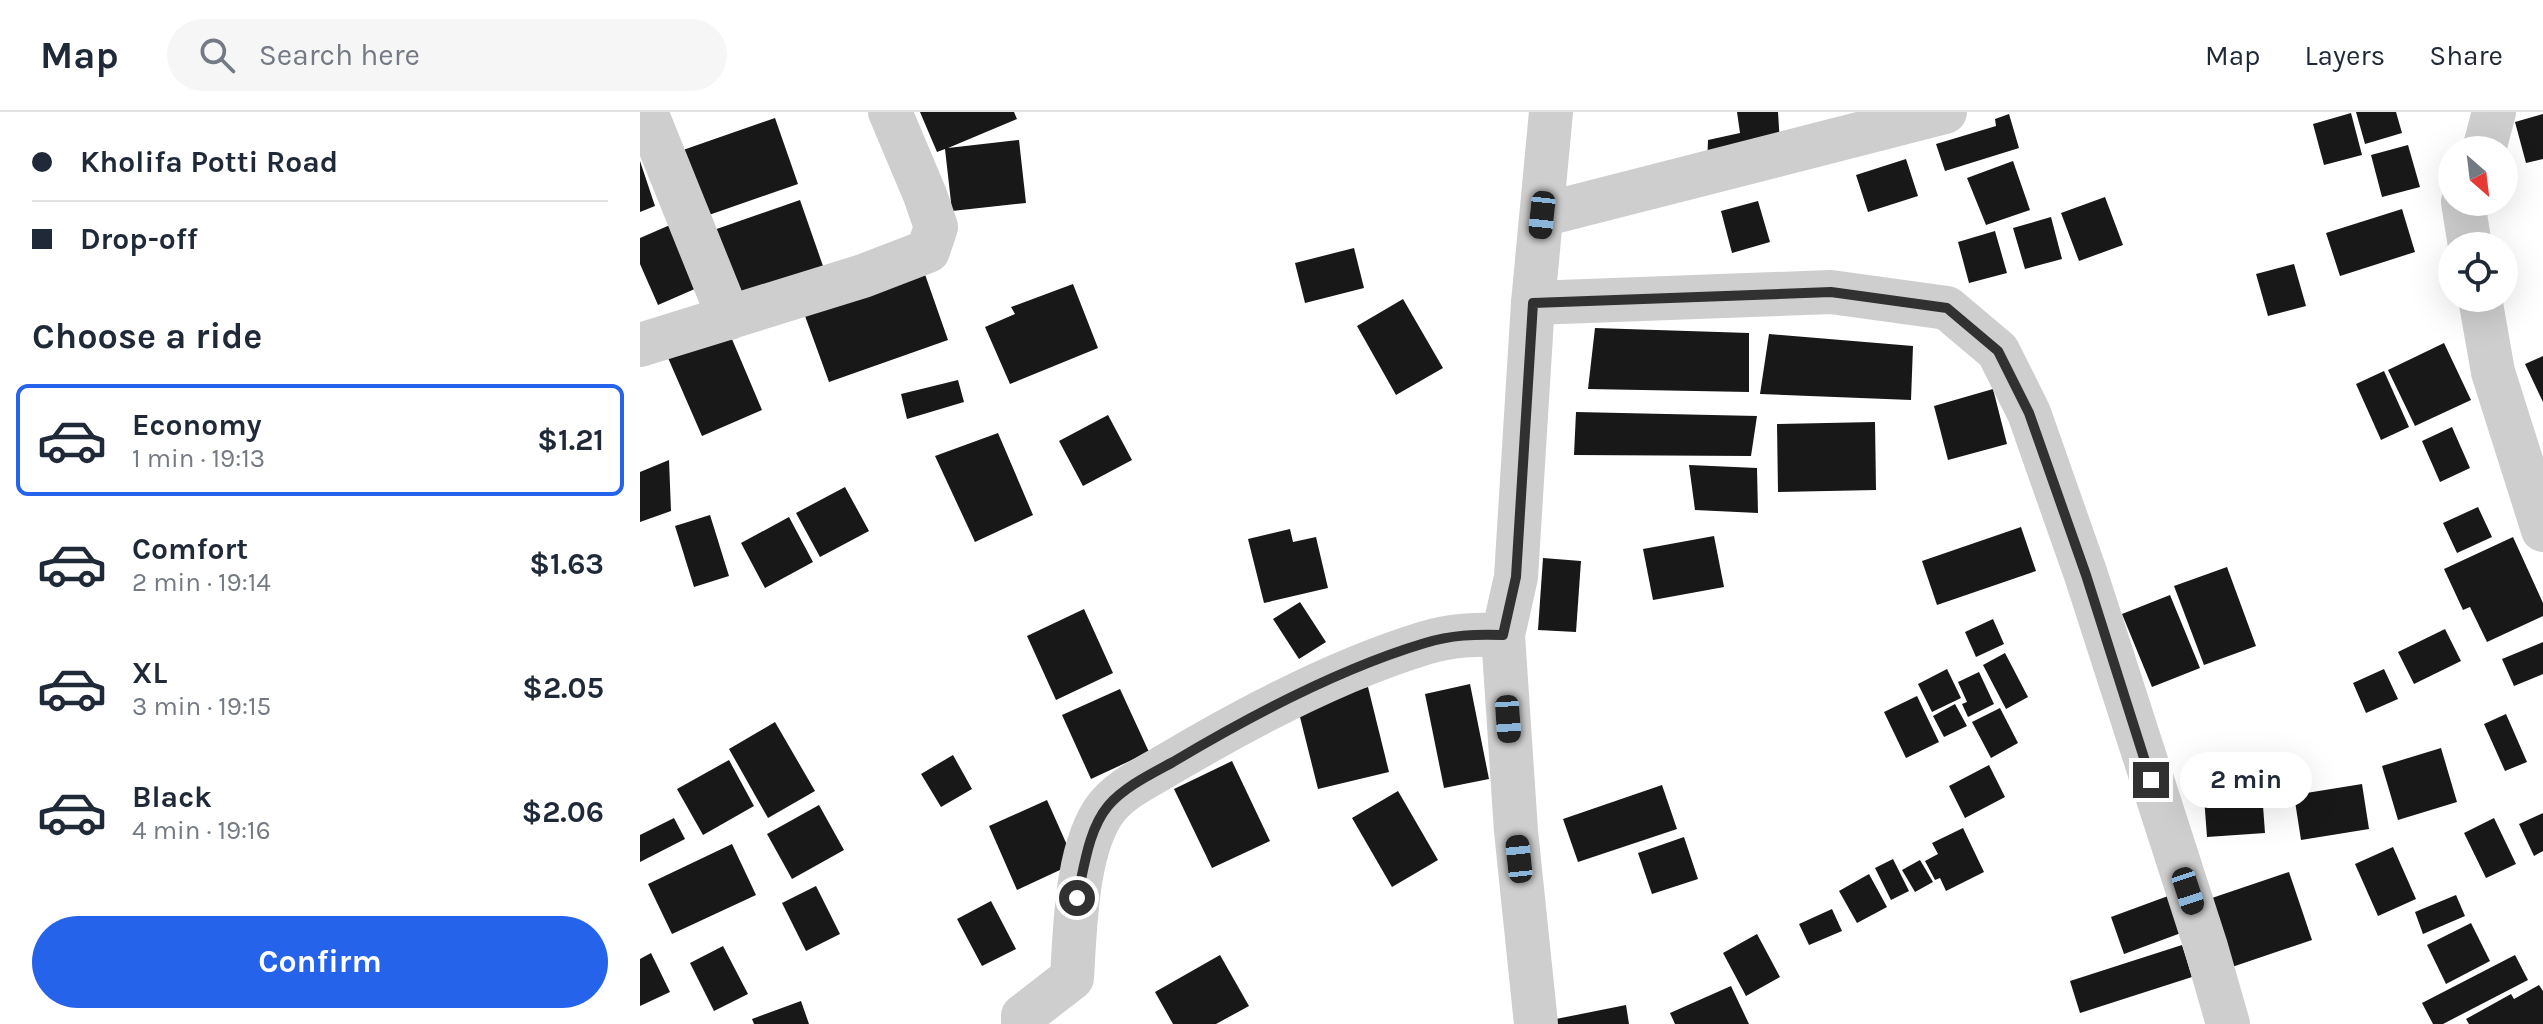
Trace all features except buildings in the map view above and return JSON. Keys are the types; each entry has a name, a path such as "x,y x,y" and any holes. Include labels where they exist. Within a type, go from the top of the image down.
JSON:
{"street":[{"path":"646,112 729,318"},
{"path":"640,345 863,276 928,251 936,227 890,112"},
{"path":"1536,1024 1516,831 1503,635 1516,577 1533,303 1551,112"},
{"path":"1542,215 1945,112"},
{"path":"2488,136 2494,112"},
{"path":"1533,303 1831,292 1947,308 1998,351 2029,413 2086,575 2228,1024"},
{"path":"2482,312 2493,372 2543,530"},
{"path":"1023,1024 1023,1016 1072,978 1077,898 1091,840 1107,807 1116,799 1199,746 1318,684 1425,643 1468,634 1503,635"}],"route":[{"path":"1077,898 1091,840 1107,807 1134,785 1199,746 1318,684 1425,643 1468,634 1503,635 1516,577 1533,303 1831,292 1947,308 1968,329 1998,351 2029,413 2086,575 2151,780"}]}
